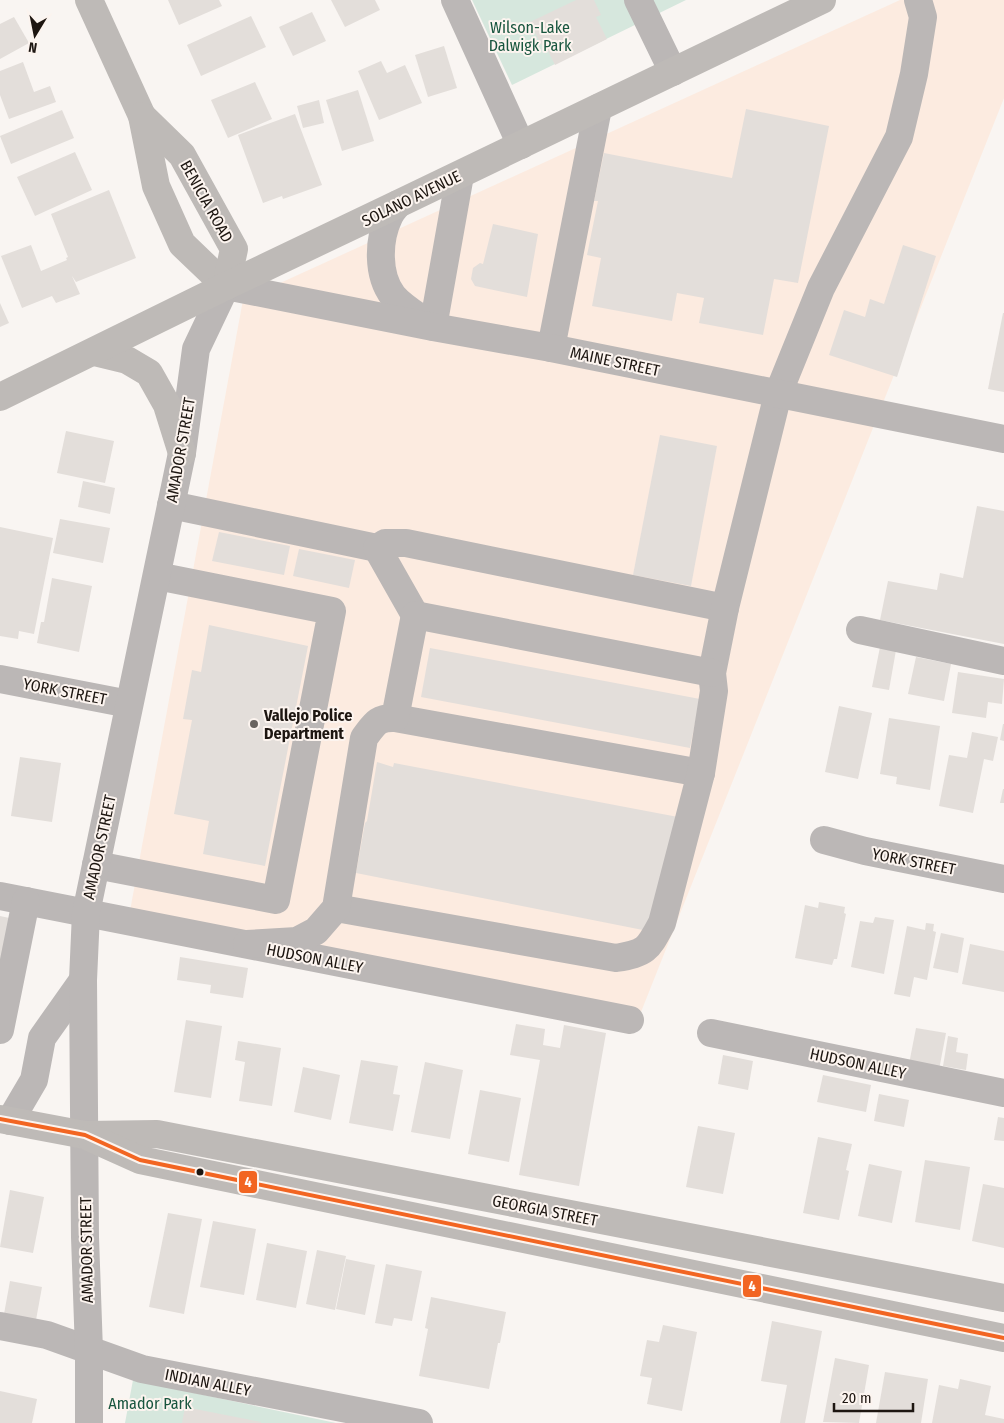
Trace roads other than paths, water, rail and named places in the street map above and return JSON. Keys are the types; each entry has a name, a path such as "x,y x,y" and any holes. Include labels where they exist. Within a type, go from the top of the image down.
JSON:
{"main road":[{"name":"BENICIA ROAD","path":"89,0 142,116 156,186 182,244 226,286"},
{"name":"SOLANO AVENUE","path":"0,397 226,286 822,0"},
{"name":"BENICIA ROAD","path":"142,116 182,155 234,249 226,286"},
{"path":"94,352 127,360 149,373 167,405 182,453"},
{"name":"GEORGIA STREET","path":"5,1120 85,1135 157,1134 586,1219 1004,1298"},
{"name":"GEORGIA STREET","path":"85,1135 140,1160 1004,1338"}],"street":[{"path":"455,0 521,145"},
{"path":"638,0 673,72"},
{"path":"336,908 616,958 637,954 651,944 662,923 701,773 714,691 712,673 725,608 778,394 821,288 899,137 914,74 923,17 918,0"},
{"path":"551,348 598,108"},
{"path":"398,204 389,216 382,242 381,260 383,276 393,295 400,303 433,327 460,175"},
{"name":"MAINE STREET","path":"226,286 551,348 1004,439"},
{"name":"AMADOR STREET","path":"89,1423 83,980 86,912 182,453 196,349 226,286"},
{"path":"171,505 377,548 385,543 406,544 725,608"},
{"path":"377,548 415,615 395,718"},
{"path":"96,865 276,900 332,611 157,576"},
{"path":"415,615 712,673"},
{"path":"860,630 1004,661"},
{"name":"YORK STREET","path":"0,679 129,704"},
{"path":"247,944 297,941 316,931 336,908 364,738 377,722 385,717 701,773"},
{"name":"YORK STREET","path":"824,840 865,851 1004,879"},
{"name":"HUDSON ALLEY","path":"0,896 630,1020"},
{"path":"0,1030 26,901"},
{"path":"5,1120 34,1080 42,1038 83,980"},
{"name":"HUDSON ALLEY","path":"711,1032 1004,1093"},
{"name":"INDIAN ALLEY","path":"0,1326 47,1335 142,1369 419,1423"}],"place":[{"name":"Vallejo Police Department","path":"254,724"}],"park label":[{"name":"Wilson-Lake Dalwigk Park","path":"530,36"},
{"name":"Amador Park","path":"150,1403"}]}
